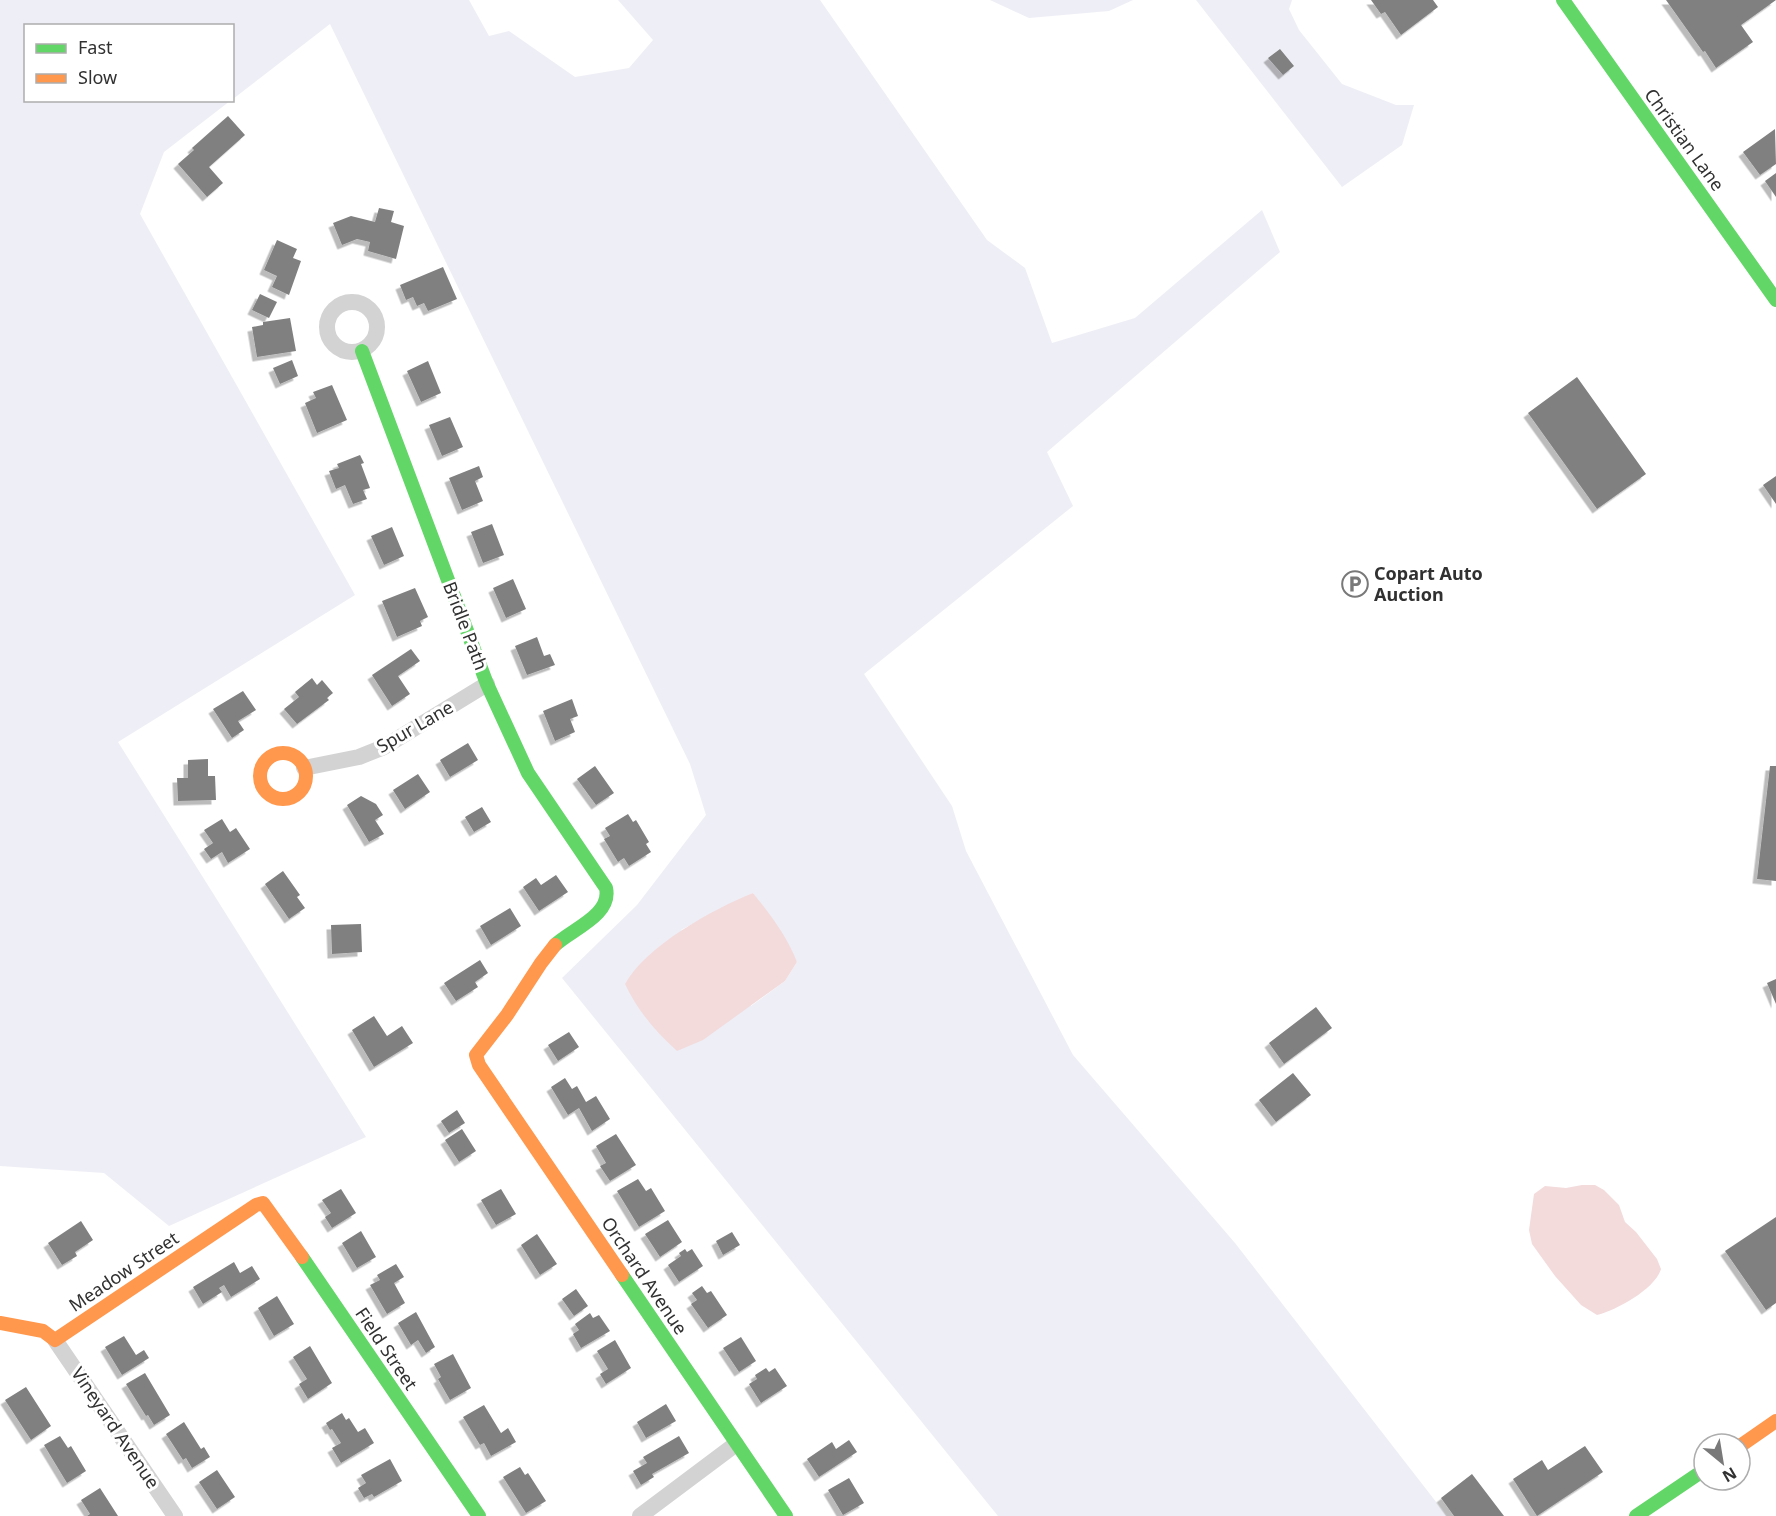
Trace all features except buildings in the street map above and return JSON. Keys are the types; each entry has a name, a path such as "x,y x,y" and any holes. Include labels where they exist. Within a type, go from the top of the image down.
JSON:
{"street":[{"name":"Christian Lane","path":"1563,0 1776,300"},
{"name":"Bridle Path","path":"362,351 487,684 528,773 604,884 608,900 599,913 555,945 532,973 516,1003 498,1028 481,1045 476,1055"},
{"name":"Spur Lane","path":"304,768 359,757 384,747 487,684"},
{"name":"Orchard Avenue","path":"476,1055 479,1065 786,1516"},
{"name":"Meadow Street","path":"55,1340 255,1204 263,1203"},
{"name":"Field Street","path":"263,1203 270,1209 479,1516"},
{"path":"0,1323 43,1331 55,1340"},
{"name":"Vineyard Avenue","path":"55,1340 175,1516"},
{"path":"1752,1438 1776,1421"},
{"path":"640,1516 736,1444"},
{"path":"1636,1516 1692,1478"}],"shaded area":[{"path":"0,0 469,0 489,36 509,31 575,77 629,68 653,40 618,0 820,0 987,240 1025,268 1052,343 1135,318 1262,210 1280,252 1047,452 1073,506 864,674 952,806 966,851 1073,1055 1235,1243 1447,1516 998,1516 562,978 637,905 706,815 690,764 330,24 234,98 234,24 24,24 24,102 229,102 164,152 140,214 355,595 118,742 366,1137 169,1226 104,1173 0,1166","holes":["753,893 797,962 785,981 751,1006 681,930"]},
{"path":"990,0 1133,0 1109,11 1029,18"},
{"path":"1196,0 1292,0 1289,9 1299,30 1342,84 1396,105 1414,105 1402,145 1342,187"},
{"path":"753,893 783,934 797,962 785,981 703,1040 677,1051 648,1020 625,984 648,956 682,930"},
{"path":"1595,1185 1604,1190 1619,1205 1625,1222 1657,1259 1661,1269 1651,1284 1634,1298 1615,1309 1597,1315 1581,1305 1555,1276 1532,1244 1529,1230 1534,1194 1545,1186 1566,1188"}],"traffic: fast":[{"path":"1563,0 1776,300"},
{"path":"362,351 487,684 528,773 606,888 606,898 597,914 555,945"},
{"path":"302,1257 479,1516"},
{"path":"622,1275 786,1516"},
{"path":"1636,1516 1692,1478"}],"traffic: slow":[{"path":"283,753 299,760 306,776 299,792 283,799 267,792 260,776 267,760 283,753"},
{"path":"555,945 507,1015 476,1055 479,1065 622,1275"},
{"path":"0,1323 43,1331 55,1340 256,1205 263,1203 302,1257"},
{"path":"1752,1438 1776,1421"}],"place":[{"name":"Copart Auto Auction","path":"1355,584"}]}
